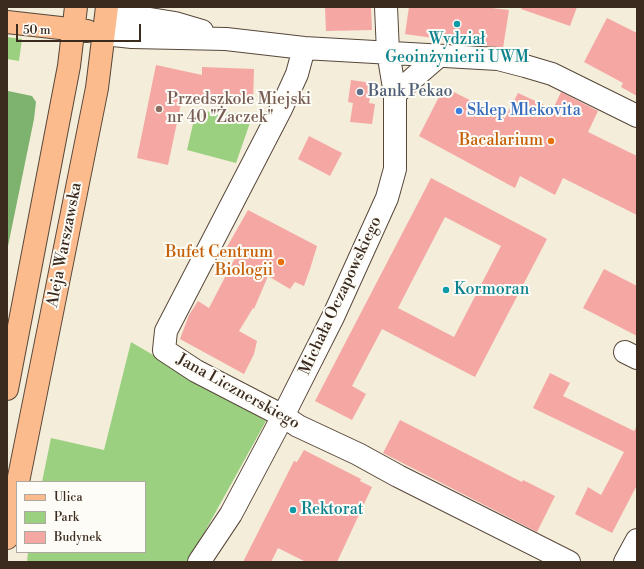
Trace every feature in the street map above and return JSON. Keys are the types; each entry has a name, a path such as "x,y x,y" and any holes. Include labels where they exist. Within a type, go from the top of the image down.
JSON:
{"main road":[{"path":"76,7 107,10"},
{"name":"Aleja Warszawska","path":"7,389 70,59 76,7"},
{"name":"Aleja Warszawska","path":"18,481 97,88 107,10"},
{"path":"7,22 74,29 104,34"},
{"path":"38,26 70,59"},
{"path":"7,538 16,493"}],"street":[{"name":"Michała Oczapowskiego","path":"199,562 232,514 283,416 333,317 387,198 395,169 395,94 388,52 386,7"},
{"path":"107,10 175,23 226,39"},
{"path":"104,34 132,37 226,39 304,48 498,59 552,74 637,116"},
{"name":"Jana Licznerskiego","path":"304,48 297,74 281,109 166,331 164,350 196,371 283,416 298,426 375,462 398,476 569,562"},
{"path":"395,94 439,56"},
{"path":"625,562 637,540"}],"green space":[{"path":"7,37 22,39 19,61 7,59"},
{"path":"8,91 32,96 36,102 34,119 7,251 7,101"},
{"path":"196,111 253,114 236,163 187,150"},
{"path":"131,342 266,421 188,562 27,562 28,553 146,553 146,481 42,481 51,438 104,450"}],"building":[{"path":"325,7 371,7 372,30 326,31"},
{"name":"Wydział Geoinżynierii UWM","path":"409,7 483,7 509,10 503,48 405,34"},
{"path":"522,7 577,7 570,26 521,9"},
{"path":"607,18 637,33 637,96 621,87 623,83 584,62"},
{"path":"156,65 202,75 202,67 254,69 253,101 182,99 168,165 137,158"},
{"name":"Bank Pekao","path":"351,80 372,83 369,103 375,104 372,124 350,122 353,103 348,102"},
{"path":"444,87 505,118 518,93 553,109 561,92 598,111 588,132 637,156 637,215 563,178 555,195 520,176 515,188 419,136"},
{"path":"309,136 342,153 330,176 298,159"},
{"path":"431,178 547,239 475,377 382,329 352,386 366,394 352,420 315,401","holes":["445,217 501,246 454,337 398,308"]},
{"path":"248,210 317,246 304,286 295,282 290,289 268,276 254,309 253,308 239,331 257,341 254,354 244,374 180,339 189,315 198,301 209,308 235,258 224,252"},
{"path":"604,269 637,286 637,336 583,308"},
{"path":"550,373 570,383 563,396 634,431 637,426 637,485 612,533 575,514 588,487 601,495 624,452 533,408"},
{"path":"400,420 522,482 523,480 555,496 537,532 383,453"},
{"path":"304,450 361,479 360,481 372,487 337,562 306,562 278,548 271,562 243,562 294,461 297,462"}],"place":[{"name":"Wydział Geoinżynierii UWM","path":"457,24"},
{"name":"Bank Pekao","path":"360,92"},
{"name":"Przedszkole Miejski nr 40 \"Żaczek\"","path":"159,109"},
{"name":"Sklep Mlekovita","path":"459,111"},
{"name":"Bacalarium","path":"551,141"},
{"name":"Bufet Centrum Biologii","path":"281,262"},
{"name":"Kormoran","path":"446,290"},
{"name":"Rektorat","path":"293,510"}]}
